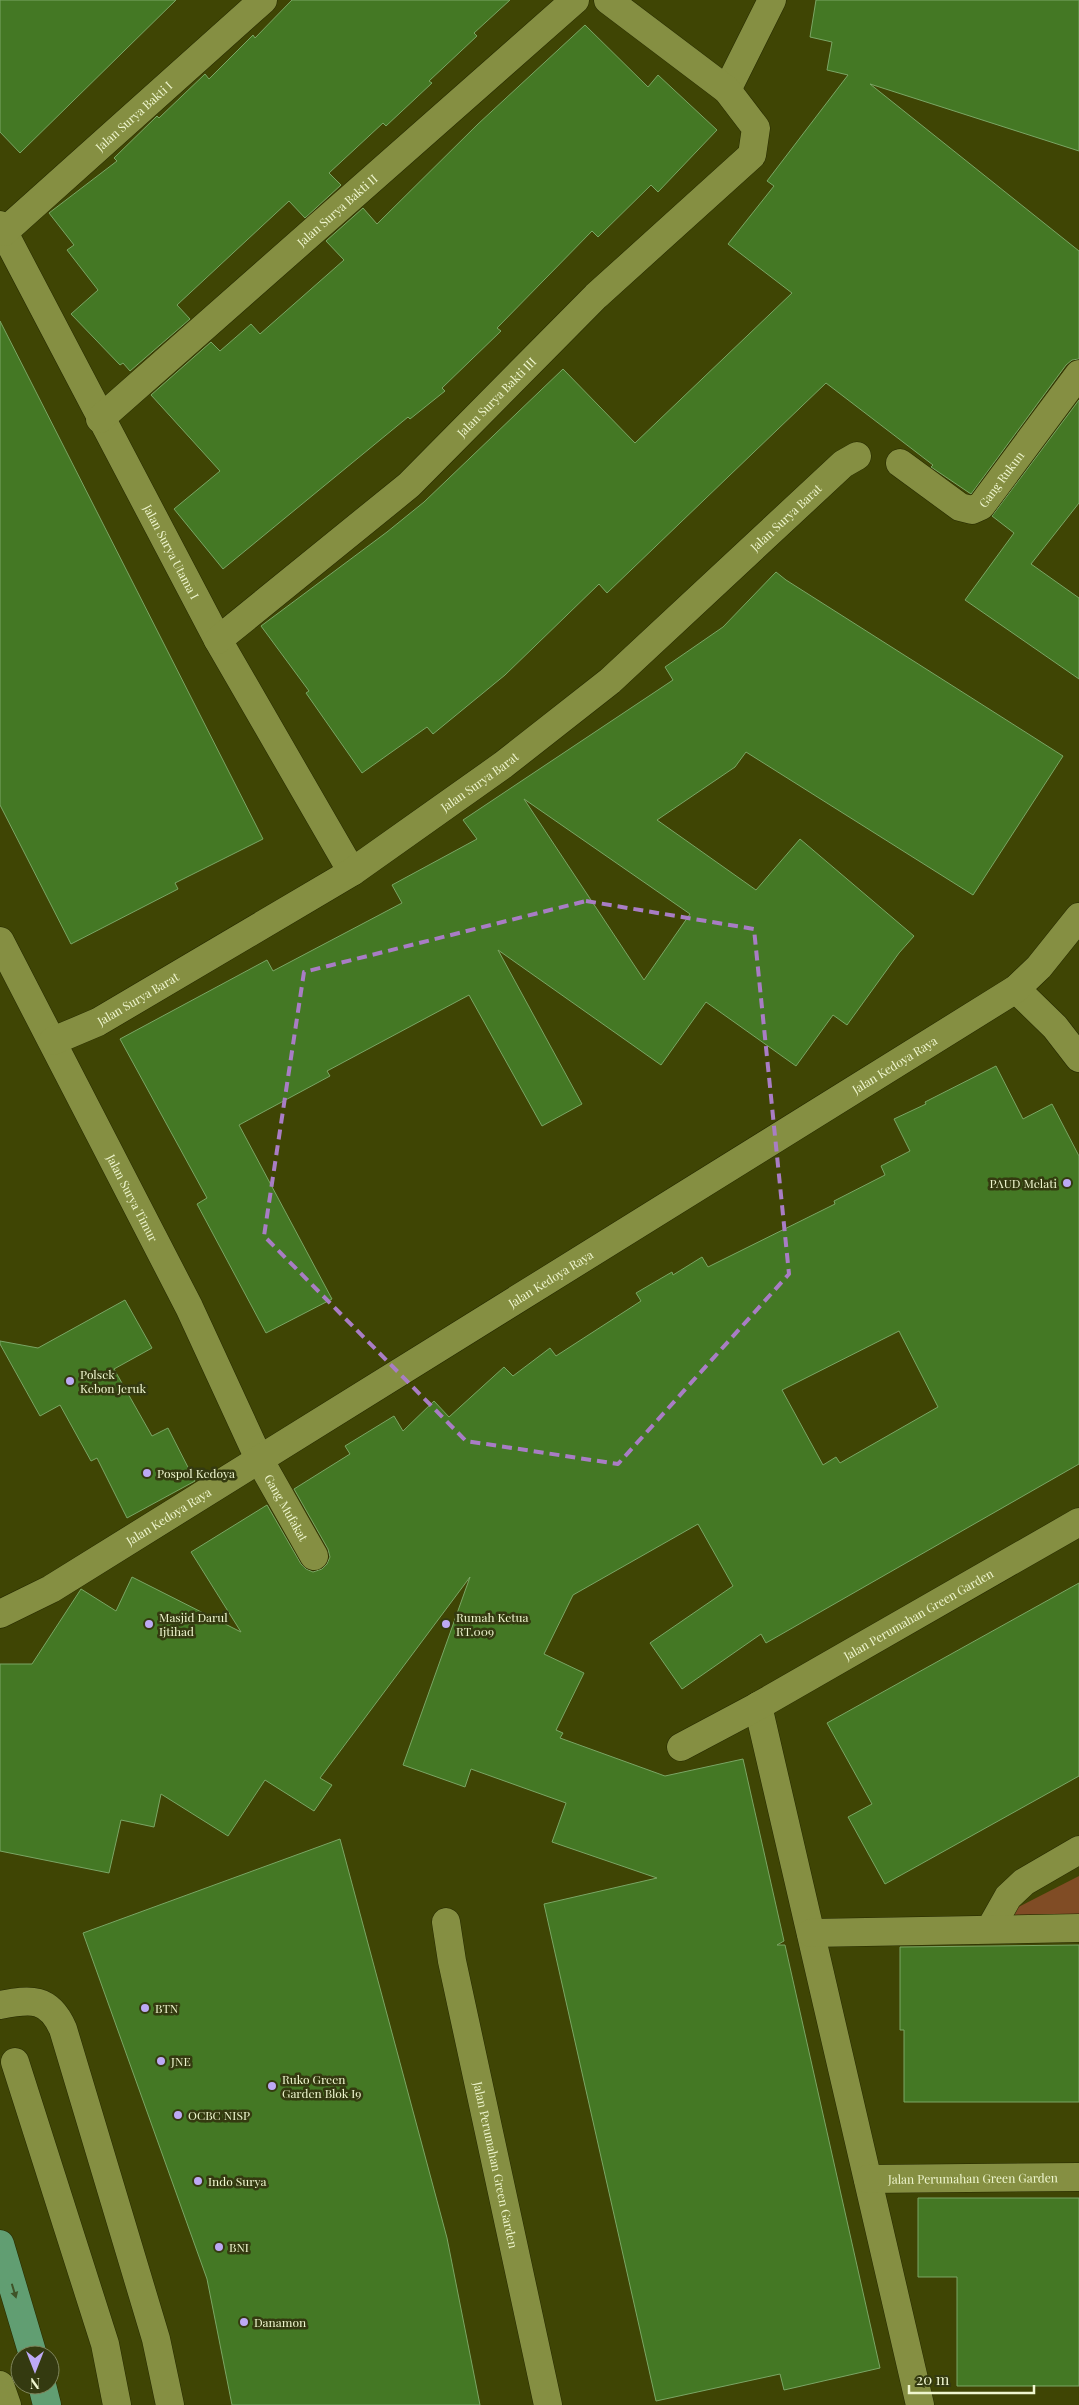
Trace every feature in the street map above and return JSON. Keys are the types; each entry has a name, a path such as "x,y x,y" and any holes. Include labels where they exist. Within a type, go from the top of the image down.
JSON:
{"main road":[{"path":"0,2244 30,2345"}],"street":[{"name":"Jalan Surya Bakti I","path":"2,229 263,0"},
{"name":"Jalan Surya Bakti II","path":"100,419 575,0"},
{"path":"608,0 727,90 772,0"},
{"name":"Jalan Surya Bakti III","path":"218,640 409,485 596,296 752,155 756,128 727,90"},
{"name":"Jalan Surya Utama I","path":"2,229 100,419 218,640 352,872"},
{"name":"Gang Rukun","path":"900,463 960,508 972,510 981,506 1079,374"},
{"name":"Jalan Surya Barat","path":"53,1041 98,1022 352,872 503,765 610,681 843,464 857,456"},
{"name":"Jalan Kedoya Raya","path":"0,1614 52,1589 1016,989 1039,967 1079,917"},
{"name":"Jalan Surya Timur","path":"0,940 189,1307 259,1459"},
{"path":"1016,989 1055,1027 1079,1058"},
{"name":"Gang Mufakat","path":"259,1459 314,1556"},
{"name":"Jalan Perumahan Green Garden","path":"681,1747 758,1706 1079,1522"},
{"path":"758,1706 920,2405"},
{"path":"990,1929 1008,1897 1024,1882 1079,1850"},
{"name":"Jalan Perumahan Green Garden","path":"446,1922 452,1961 548,2405"},
{"path":"811,1933 1079,1928"},
{"path":"0,2005 18,2002 42,2003 56,2013 156,2339 170,2405"},
{"path":"15,2062 105,2344 117,2405"},
{"name":"Jalan Perumahan Green Garden","path":"868,2180 1079,2177"},
{"path":"0,2385 7,2405"}],"highlighted area":[{"path":"586,901 754,929 789,1274 618,1464 466,1441 264,1236 304,972"}],"shaded area":[{"path":"1079,1876 1079,1914 1003,1915"}],"building":[{"path":"0,0 176,0 20,153 0,132"},
{"path":"292,0 510,0 474,33 477,36 429,81 432,83 386,126 383,123 329,173 341,185 305,218 289,201 177,305 190,319 130,371 123,363 120,365 71,314 98,290 67,250 74,245 49,213 117,161 114,158 157,116 159,118 205,74 209,79 253,35 255,38"},
{"path":"816,0 1079,0 1079,151 870,84 1079,251 1079,359 1072,360 1066,365 971,494 931,467 933,465 826,383 607,593 599,584 505,675 433,734 427,727 362,773 306,693 309,691 261,626 424,502 563,369 635,443 792,293 728,244 774,186 767,181 848,75 827,70 832,42 810,37"},
{"path":"585,25 648,87 658,75 717,130 658,192 651,185 598,237 592,231 497,328 501,331 442,388 445,391 410,419 408,417 223,569 174,509 220,471 151,395 211,342 220,351 251,324 260,334 344,260 326,241 363,208 377,224 478,124"},
{"path":"0,321 263,839 175,883 178,889 71,944 0,805"},
{"path":"1079,400 1079,503 1031,564 1079,598 1079,679 965,600 1014,533 992,516"},
{"path":"776,572 1063,756 973,895 746,752 735,767 657,820 756,890 800,839 914,936 899,953 847,1025 833,1015 796,1066 706,1002 661,1065 498,950 582,1104 542,1126 469,995 327,1071 330,1076 239,1125 332,1299 266,1333 197,1204 207,1198 120,1039 267,960 273,971 402,903 392,885 477,839 463,820 673,680 665,667 723,627","holes":["524,799 690,914 644,980"]},
{"path":"996,1066 1023,1119 1052,1104 1079,1156 1079,1464 766,1643 761,1634 682,1689 650,1643 733,1586 698,1524 573,1595 544,1654 584,1673 556,1730 563,1733 560,1738 665,1776 743,1759 784,1941 777,1945 785,1945 880,2368 784,2390 780,2374 656,2401 544,1904 657,1878 552,1842 566,1803 471,1769 465,1787 403,1765 470,1577 320,1778 332,1785 314,1811 265,1780 228,1836 161,1794 154,1827 121,1820 109,1873 0,1851 0,1664 32,1664 81,1589 116,1611 132,1577 241,1632 191,1552 267,1505 301,1564 313,1572 322,1569 330,1557 328,1549 294,1489 350,1454 345,1446 394,1416 403,1431 434,1401 449,1417 504,1367 513,1376 550,1348 556,1356 641,1301 636,1293 672,1272 673,1275 702,1257 708,1267 835,1204 834,1201 885,1175 881,1166 910,1151 894,1119 926,1104 925,1102","holes":["899,1331 938,1407 840,1463 836,1457 823,1465 782,1390"]},
{"name":"Polsek Kebon Jeruk","path":"125,1300 152,1348 114,1369 152,1436 168,1428 195,1481 127,1518 97,1458 91,1461 60,1405 40,1416 0,1344 0,1341 38,1348"},
{"path":"1079,1583 1079,1776 885,1884 848,1817 872,1804 827,1723"},
{"name":"Ruko Green Garden Blok I9","path":"340,1839 447,2238 480,2405 232,2405 207,2279 83,1933"},
{"path":"1079,1945 1079,2102 904,2102 904,2030 900,2030 900,1947"},
{"path":"918,2198 1079,2198 1079,2386 957,2386 957,2277 918,2277"}],"place":[{"name":"PAUD Melati","path":"1067,1183"},
{"name":"Polsek Kebon Jeruk","path":"70,1381"},
{"name":"Pospol Kedoya","path":"147,1473"},
{"name":"Masjid Darul Ijtihad","path":"149,1624"},
{"name":"Rumah Ketua RT.009","path":"446,1624"},
{"name":"BTN","path":"145,2008"},
{"name":"JNE","path":"161,2061"},
{"name":"Ruko Green Garden Blok I9","path":"272,2086"},
{"name":"OCBC NISP","path":"178,2115"},
{"name":"Indo Surya","path":"198,2181"},
{"name":"BNI","path":"219,2247"},
{"name":"Danamon","path":"244,2322"}]}
